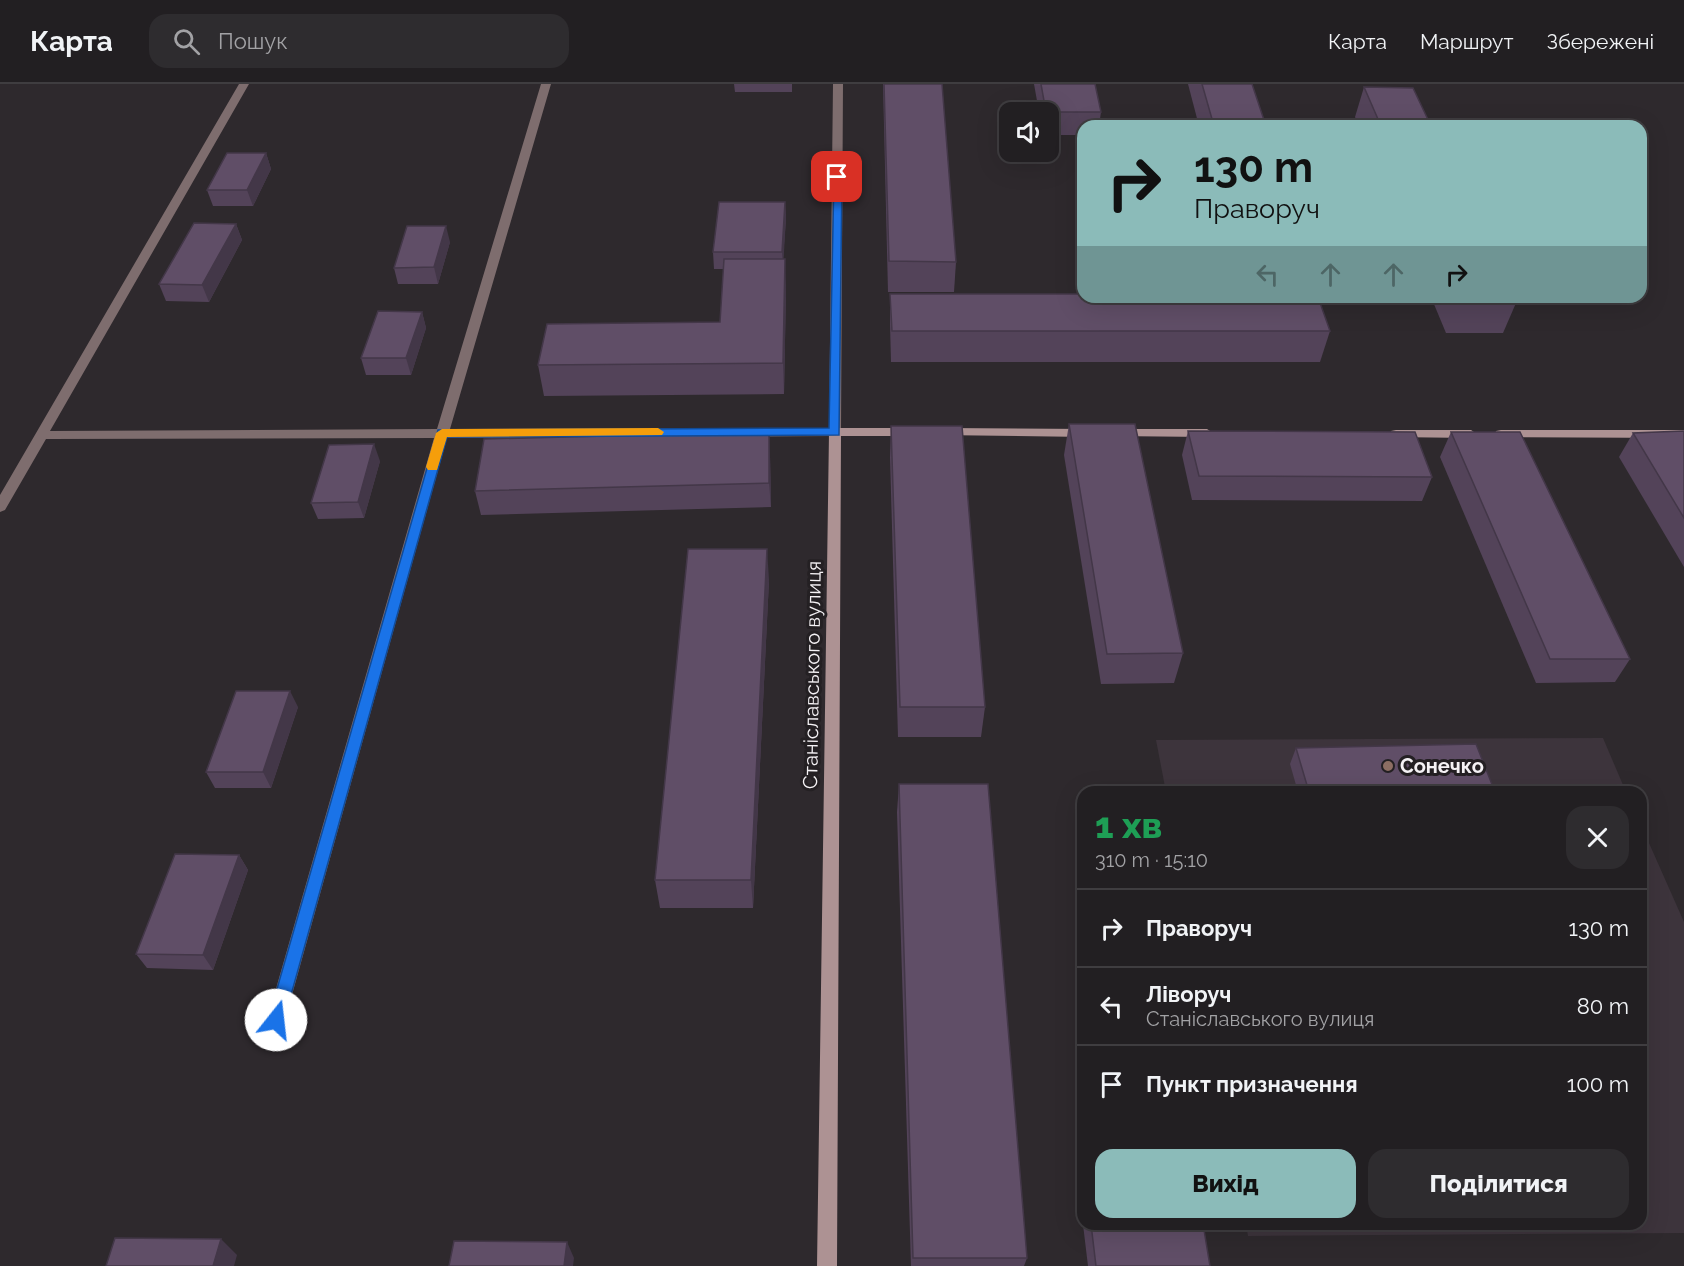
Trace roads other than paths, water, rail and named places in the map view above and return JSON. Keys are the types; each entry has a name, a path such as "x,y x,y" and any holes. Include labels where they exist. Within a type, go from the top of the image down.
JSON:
{"street":[{"path":"0,507 244,84"},
{"path":"276,1020 442,433 546,84"},
{"name":"Станіславського вулиця","path":"828,1266 838,84"},
{"path":"41,435 1218,433"},
{"path":"1385,434 1684,434"}],"place":[{"name":"Сонечко","path":"1388,766"}]}
